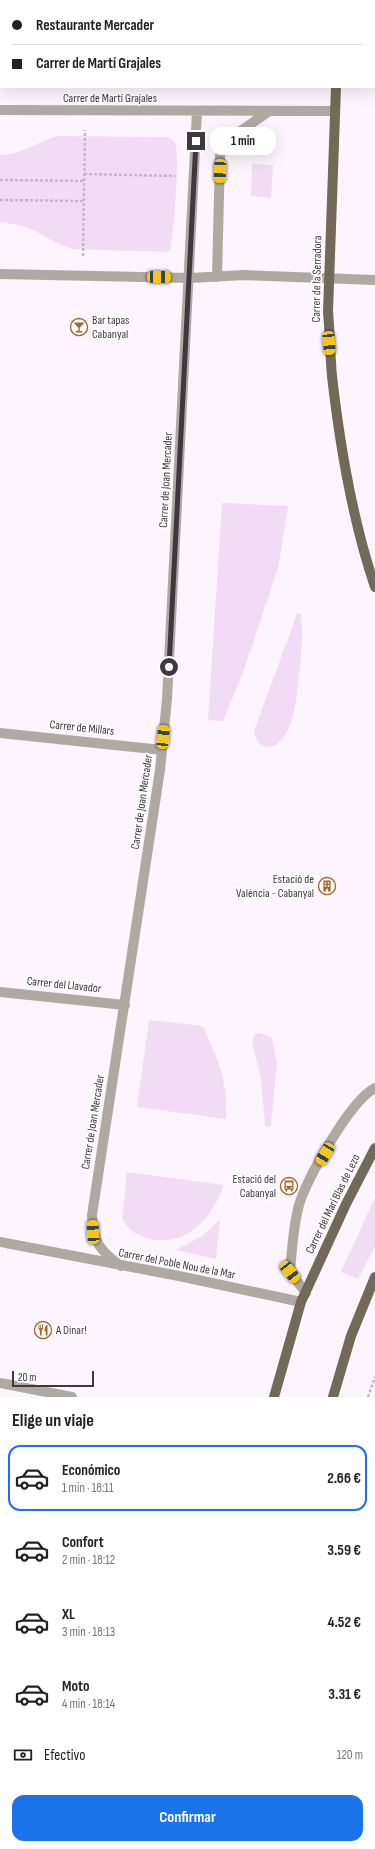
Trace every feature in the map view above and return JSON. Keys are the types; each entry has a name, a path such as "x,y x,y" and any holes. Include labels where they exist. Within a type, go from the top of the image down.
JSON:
{"main road":[{"name":"Carrer de la Serradora","path":"336,88 328,312 329,343 338,422 357,520 367,564 375,587"},
{"name":"Carrer del Marí Blas de Lezo","path":"274,1397 301,1302 346,1204 375,1148"},
{"path":"333,1397 351,1336 375,1277"}],"street":[{"name":"Carrer de Martí Grajales","path":"0,110 334,111"},
{"path":"190,278 197,111"},
{"path":"217,276 220,156 223,145 229,139 268,112"},
{"path":"0,274 190,278 244,275 375,280"},
{"name":"Carrer de Joan Mercader","path":"121,1266 100,1248 93,1232 92,1215 125,1005 162,750 167,699 190,278"},
{"name":"Carrer de Millars","path":"0,732 162,750"},
{"name":"Carrer del Llavador","path":"0,992 125,1005"},
{"name":"Carrer del Marí Blas de Lezo","path":"306,1293 290,1272 294,1228 300,1204 315,1170 345,1121 355,1106 369,1091 375,1088"},
{"name":"Carrer del Poble Nou de la Mar","path":"0,1242 179,1276 301,1302"},
{"path":"0,1383 72,1397"}],"path":[{"path":"82,257 85,129"},
{"path":"84,174 181,176"},
{"path":"0,180 84,181"},
{"path":"0,200 83,201"},
{"path":"368,1397 375,1377"}],"shaded area":[{"path":"60,136 169,137 173,140 176,147 177,166 172,243 170,250 165,252 73,249 61,245 27,228 0,222 0,155 16,153"},
{"path":"252,164 273,165 271,198 251,196"},
{"path":"222,503 288,506 278,568 244,670 223,721 208,720"},
{"path":"300,613 302,621 301,650 296,702 293,715 286,734 277,744 268,747 261,745 256,739 254,731 297,614"},
{"path":"149,1020 203,1026 224,1082 226,1119 137,1107"},
{"path":"260,1033 272,1038 277,1063 271,1125 269,1127 265,1127 261,1079 252,1042 255,1034"},
{"path":"127,1172 224,1185 213,1208 197,1227 187,1234 176,1238 164,1240 151,1239 134,1232 122,1219"},
{"path":"375,1197 375,1247 358,1279 341,1272"},
{"path":"220,1220 216,1259 176,1250 202,1236"}],"place":[{"name":"Bar tapas Cabanyal","path":"79,327"},
{"name":"Estació de València - Cabanyal","path":"327,886"},
{"name":"Estació del Cabanyal","path":"289,1186"},
{"name":"A Dinar!","path":"43,1330"}],"route":[{"path":"169,667 196,141"}]}
